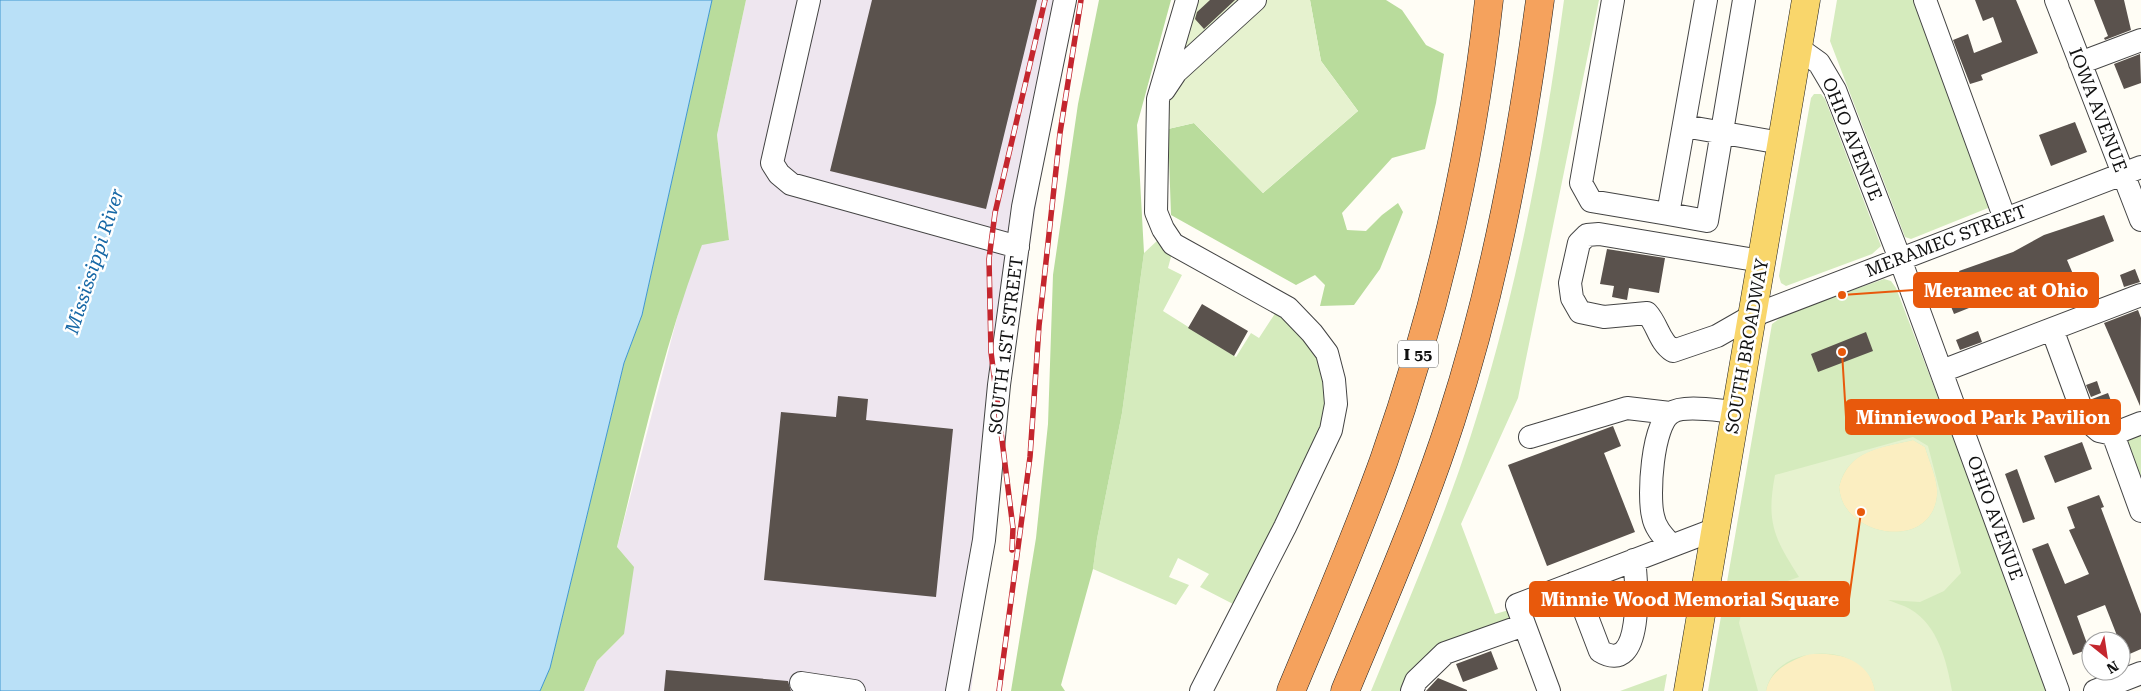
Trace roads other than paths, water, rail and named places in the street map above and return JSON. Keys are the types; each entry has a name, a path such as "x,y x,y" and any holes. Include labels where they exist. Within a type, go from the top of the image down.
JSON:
{"highway":[{"name":"I 55","path":"1290,691 1354,540 1381,469 1427,322 1454,212 1469,137 1489,0"},
{"path":"1345,691 1422,502 1451,421 1476,337 1514,169 1540,0"}],"main road":[{"name":"SOUTH BROADWAY","path":"1688,691 1806,0"}],"street":[{"path":"809,0 772,163 779,174 792,184 1018,247"},
{"name":"SOUTH 1ST STREET","path":"957,691 984,540 999,384 1023,207 1065,0"},
{"path":"1187,0 1158,99 1156,212 1173,244 1288,308 1312,333 1327,353 1334,380 1336,404 1331,430 1302,492 1201,691"},
{"path":"1158,99 1176,72 1255,0"},
{"path":"1613,0 1581,182 1590,201 1707,221 1744,0"},
{"path":"1668,214 1706,0"},
{"path":"1925,0 2005,219"},
{"name":"IOWA AVENUE","path":"2056,0 2080,63 2132,170 2141,220"},
{"path":"2080,63 2141,40"},
{"name":"OHIO AVENUE","path":"1797,50 1812,57 1830,80 1942,371 2058,691"},
{"path":"1684,126 1781,143"},
{"name":"MERAMEC STREET","path":"1761,261 1599,234 1587,235 1578,243 1570,283 1572,298 1580,312 1604,317 1647,313 1653,320 1664,346 1673,351 1717,336 1752,316 2132,170"},
{"path":"1942,371 2141,295"},
{"path":"2052,329 2085,419 2099,432 2113,434 2141,423"},
{"path":"1530,437 1627,408 1670,413 1683,409 1736,412"},
{"path":"1670,413 1660,426 1656,441 1652,515 1657,529 1671,545"},
{"path":"2113,434 2141,511"},
{"path":"1412,691 1416,681 1445,653 1520,615 1574,583 1716,529"},
{"path":"1574,583 1600,651 1609,656 1619,655 1629,648 1632,637 1637,581 1634,560"},
{"path":"1520,615 1541,688"},
{"path":"2095,691 2141,674"},
{"path":"801,683 854,691"}],"water":[{"name":"Mississippi River","path":"0,0 712,0 642,315 624,363 550,668 540,691 0,691"}],"railway":[{"path":"1012,550 1013,528 991,352 989,259 995,213 1045,0"},
{"path":"999,691 1030,457 1039,326 1060,133 1081,0"}],"place":[{"name":"Meramec at Ohio","path":"1842,295"},
{"name":"Minniewood Park Pavilion","path":"1842,352"},
{"name":"Minnie Wood Memorial Square","path":"1861,512"}]}
